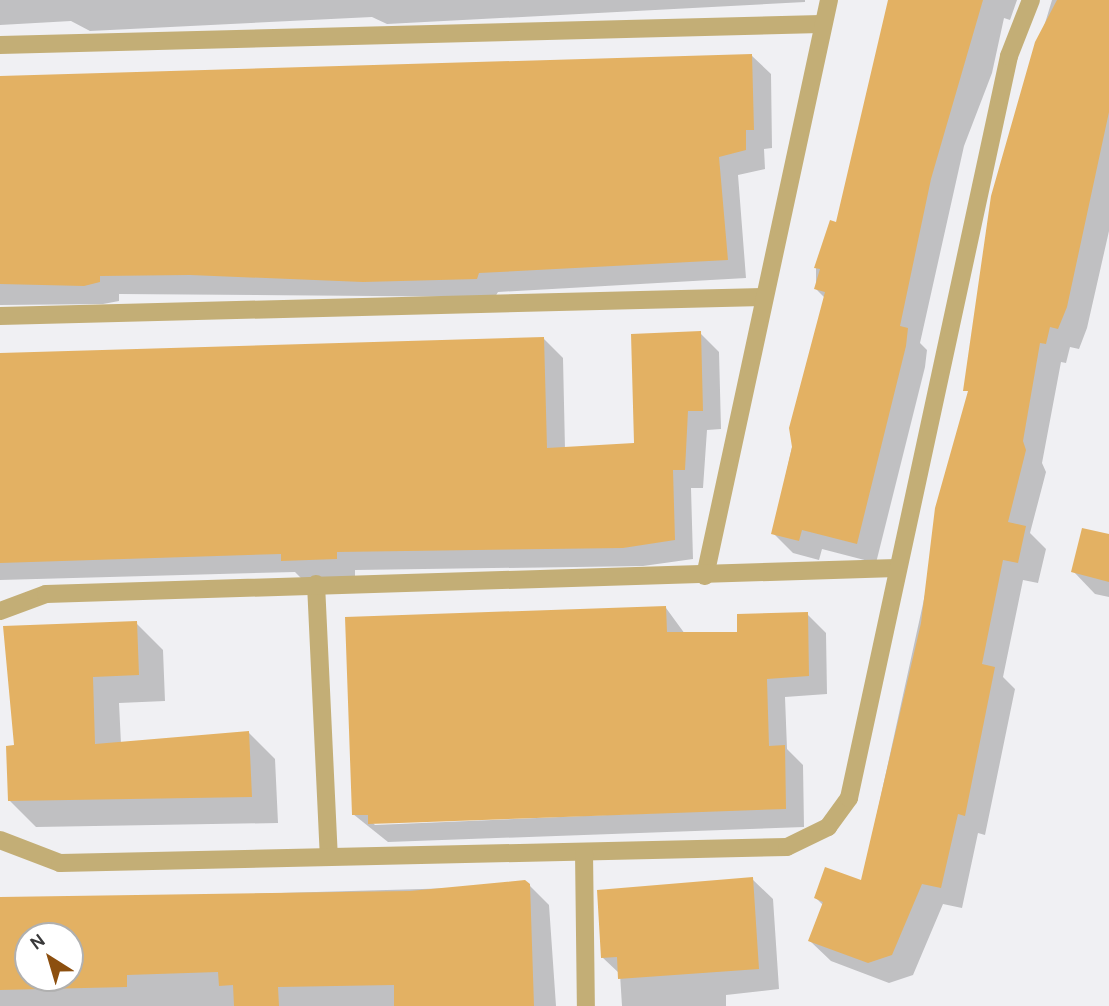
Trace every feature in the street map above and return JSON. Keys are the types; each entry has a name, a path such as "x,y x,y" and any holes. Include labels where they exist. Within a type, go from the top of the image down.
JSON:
{"lane":[{"path":"705,576 821,24 829,0"},
{"path":"0,840 60,863 787,847 828,827 849,798 1009,56 1031,0"},
{"path":"0,45 821,24"},
{"path":"0,316 763,297"},
{"path":"0,611 46,594 316,584 705,576 897,568"},
{"path":"316,584 329,857"},
{"path":"584,852 586,1006"}],"building":[{"path":"888,0 983,0 931,179 900,326 908,328 906,346 857,544 802,530 799,541 771,534 792,447 789,428 825,292 814,289 820,269 814,268 830,220 836,222"},
{"path":"1057,0 1109,0 1109,112 1067,307 1058,329 1050,327 1046,344 1040,343 1023,441 1026,450 1008,522 1026,526 1018,563 1003,560 982,664 995,667 965,816 958,814 941,888 922,884 892,955 868,963 808,941 823,902 814,898 825,867 861,880 921,623 935,508 968,391 963,391 991,196 1035,42"},
{"path":"752,54 754,130 746,130 746,150 719,157 728,260 479,273 477,279 363,282 190,275 100,276 100,282 84,286 0,284 0,76"},
{"path":"701,331 703,411 688,411 685,470 673,470 675,540 623,548 337,552 337,559 281,561 281,554 0,563 0,353 544,337 547,448 634,443 631,334"},
{"path":"1082,528 1109,534 1109,582 1071,572"},
{"path":"666,606 667,632 737,632 737,614 808,612 809,676 767,679 769,746 785,745 786,809 368,824 368,815 352,815 345,617"},
{"path":"137,621 139,675 93,677 95,744 249,731 252,797 8,801 6,746 14,745 3,626"},
{"path":"753,877 759,969 618,979 617,957 601,958 597,890"},
{"path":"525,880 530,884 534,1006 394,1006 394,985 278,987 279,1006 234,1006 233,985 219,986 218,972 127,975 127,987 84,988 84,922 14,922 14,990 0,990 0,897 410,891"}]}
